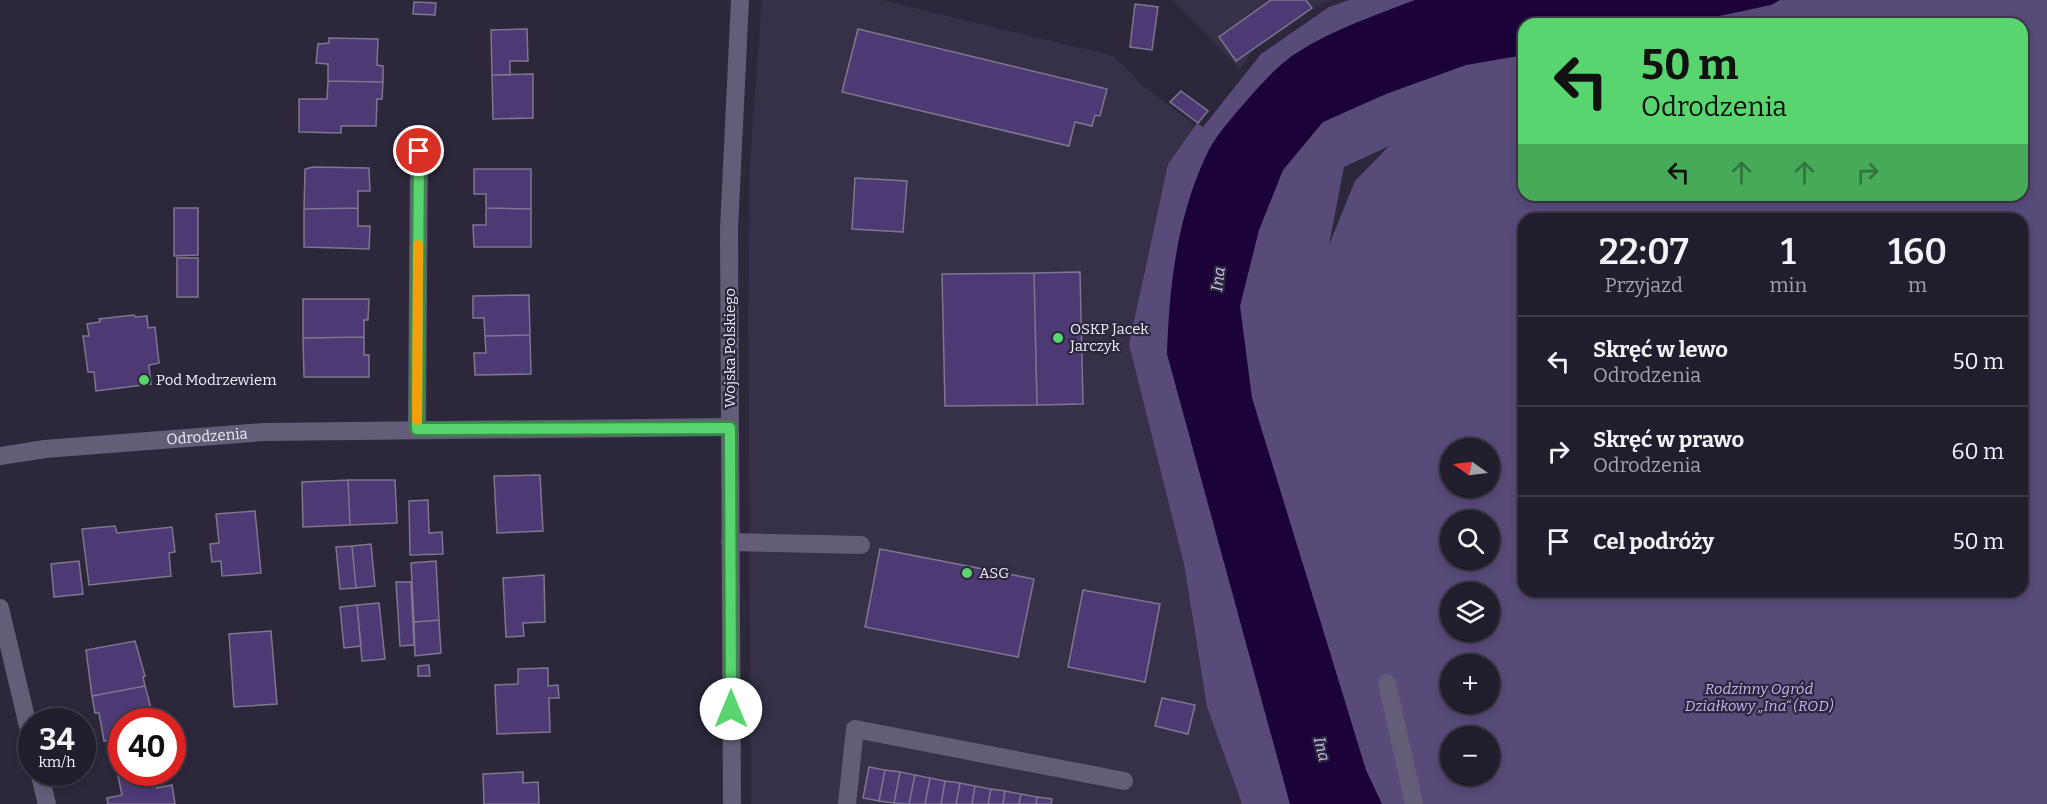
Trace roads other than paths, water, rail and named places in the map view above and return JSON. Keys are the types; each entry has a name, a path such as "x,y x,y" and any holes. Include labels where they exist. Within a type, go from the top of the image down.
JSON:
{"street":[{"name":"Wojska Polskiego","path":"732,804 729,229 740,0"},
{"path":"417,429 419,151"},
{"name":"Odrodzenia","path":"0,456 56,448 264,432 730,428"},
{"path":"730,542 861,545"},
{"path":"0,608 8,680 19,708"},
{"path":"1387,682 1414,804"},
{"path":"847,804 855,729 1124,781"},
{"path":"42,786 47,804"}],"water":[{"name":"Ina","path":"1415,0 1780,0 1771,5 1710,18 1518,18 1518,56 1466,65 1386,94 1323,122 1283,170 1259,230 1240,306 1252,398 1366,770 1382,804 1290,804 1167,354 1170,304 1181,229 1195,181 1214,142 1248,99 1278,67 1326,36"}],"place":[{"name":"OSKP Jacek Jarczyk","path":"1058,338"},
{"name":"Pod Modrzewiem","path":"144,380"},
{"name":"ASG","path":"967,573"}],"park label":[{"name":"Rodzinny Ogród Działkowy „Ina“ (ROD)","path":"1759,698"}]}
